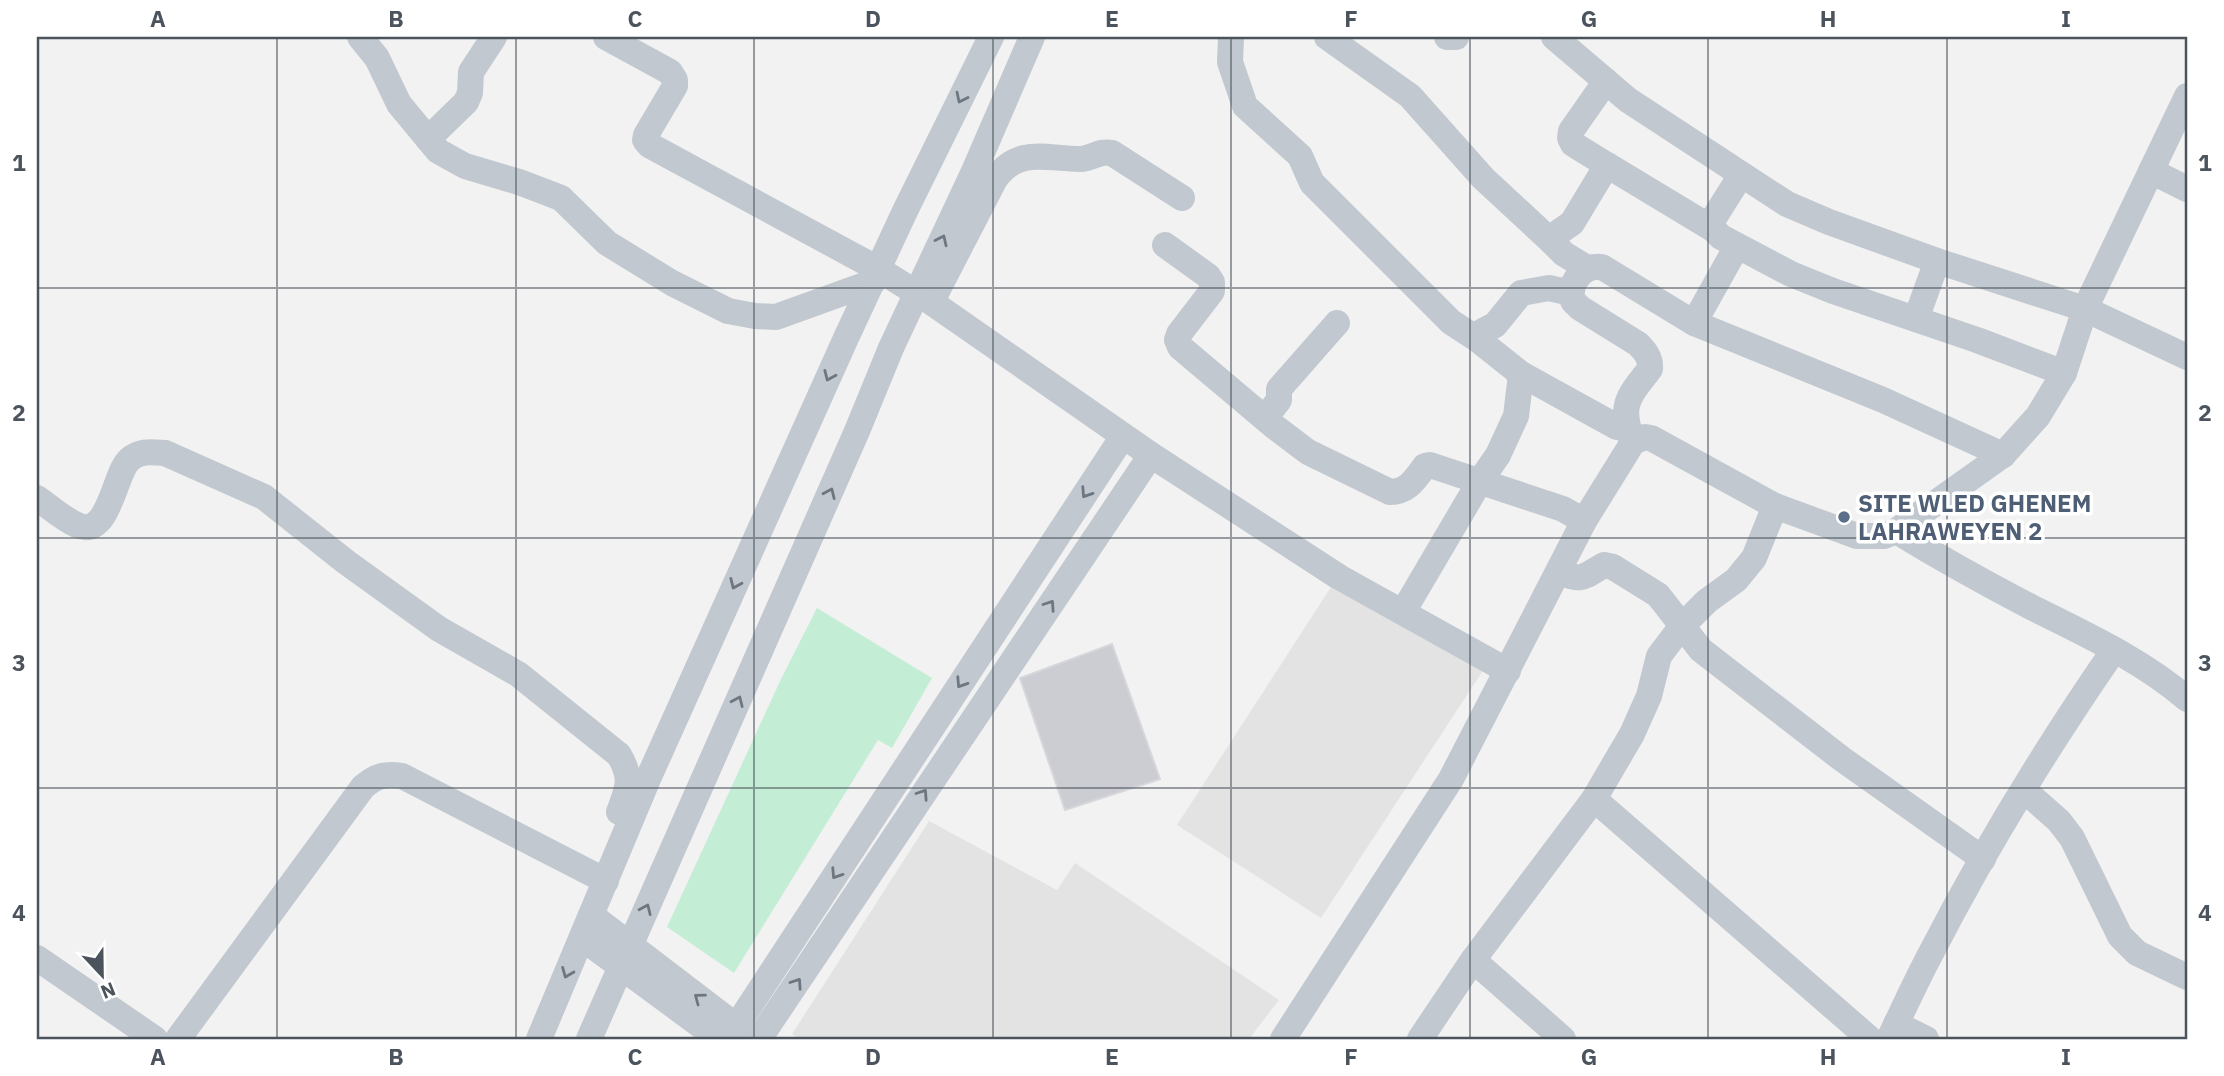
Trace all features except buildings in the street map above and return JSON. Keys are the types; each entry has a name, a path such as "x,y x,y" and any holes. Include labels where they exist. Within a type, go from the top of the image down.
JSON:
{"street":[{"path":"360,37 377,58 399,104 438,151 465,166 561,198 607,243 671,283 729,311 776,317 875,276"},
{"path":"428,139 466,102 470,93 471,72 495,37"},
{"path":"606,37 670,72 675,80 675,86 646,135 646,143 875,276 924,298 1151,455 1339,577 1508,671"},
{"path":"601,879 905,211 991,37"},
{"path":"924,298 975,169 1032,37"},
{"path":"1231,37 1230,62 1245,106 1300,156 1312,183 1451,322 1521,374 1631,435 1651,438 1775,506 1857,536 1884,536 1896,531 2003,455 2038,416 2064,373 2084,309 2184,109"},
{"path":"1327,37 1410,96 1483,178 1564,254 1587,268"},
{"path":"1447,37 1455,37"},
{"path":"1554,37 1628,100 1787,204 1937,261 2084,309 2187,357"},
{"path":"1606,81 1571,131 1573,144 1713,229 1721,237 1802,278 2064,373"},
{"path":"589,1039 858,431 891,348 1000,171 1016,160 1033,156 1083,159 1105,152 1112,153 1182,198"},
{"path":"1552,242 1559,232 1572,223 1607,165"},
{"path":"2151,171 2187,189"},
{"path":"1713,229 1712,221 1741,175"},
{"path":"1165,244 1208,276 1212,282 1212,290 1179,334 1177,340 1180,347 1308,452 1390,492 1406,489 1425,466 1430,465 1563,509 1584,521"},
{"path":"1694,323 1737,246"},
{"path":"1916,319 1937,261"},
{"path":"1283,1039 1451,779 1631,435 1625,412 1626,404 1650,369 1649,358 1638,344 1573,301 1571,293 1581,272 1594,266 1602,267 1694,323 1883,400 2003,455"},
{"path":"1477,339 1483,331 1495,325 1521,293 1549,288 1571,293"},
{"path":"1265,418 1279,400 1279,389 1337,323"},
{"path":"1403,612 1498,455 1516,416 1521,374"},
{"path":"739,1037 1123,436"},
{"path":"37,498 79,526 97,524 104,515 127,461 137,454 165,453 264,497 346,562 439,629 518,674 619,755 628,769 629,785 587,926 539,1039"},
{"path":"739,1037 1151,455"},
{"path":"1420,1039 1473,960 1594,799 1632,734 1649,696 1659,656 1681,627 1707,601 1735,580 1754,558 1775,506"},
{"path":"1896,531 1966,573 2114,650 2170,684 2187,699"},
{"path":"1559,572 1575,578 1586,577 1604,565 1613,567 1658,595 1701,650 1842,760 1983,859"},
{"path":"1926,1039 1893,1032 1931,953 1983,859 2061,727 2114,650"},
{"path":"178,1039 363,787 379,776 402,776 601,879"},
{"path":"2024,790 2059,821 2072,838 2120,936 2137,953 2187,977"},
{"path":"1594,799 1870,1039"},
{"path":"587,926 625,957 739,1037"},
{"path":"37,958 155,1039"},
{"path":"1473,960 1563,1039"}],"shaded area":[{"path":"1331,587 1484,669 1321,918 1177,825"},
{"path":"929,821 1057,890 1075,863 1279,1000 1249,1039 799,1039 792,1034"}],"green space":[{"path":"817,608 932,678 892,748 878,740 734,973 667,927 781,679"}],"place":[{"name":"SITE WLED GHENEM LAHRAWEYEN 2","path":"1844,517"}]}
